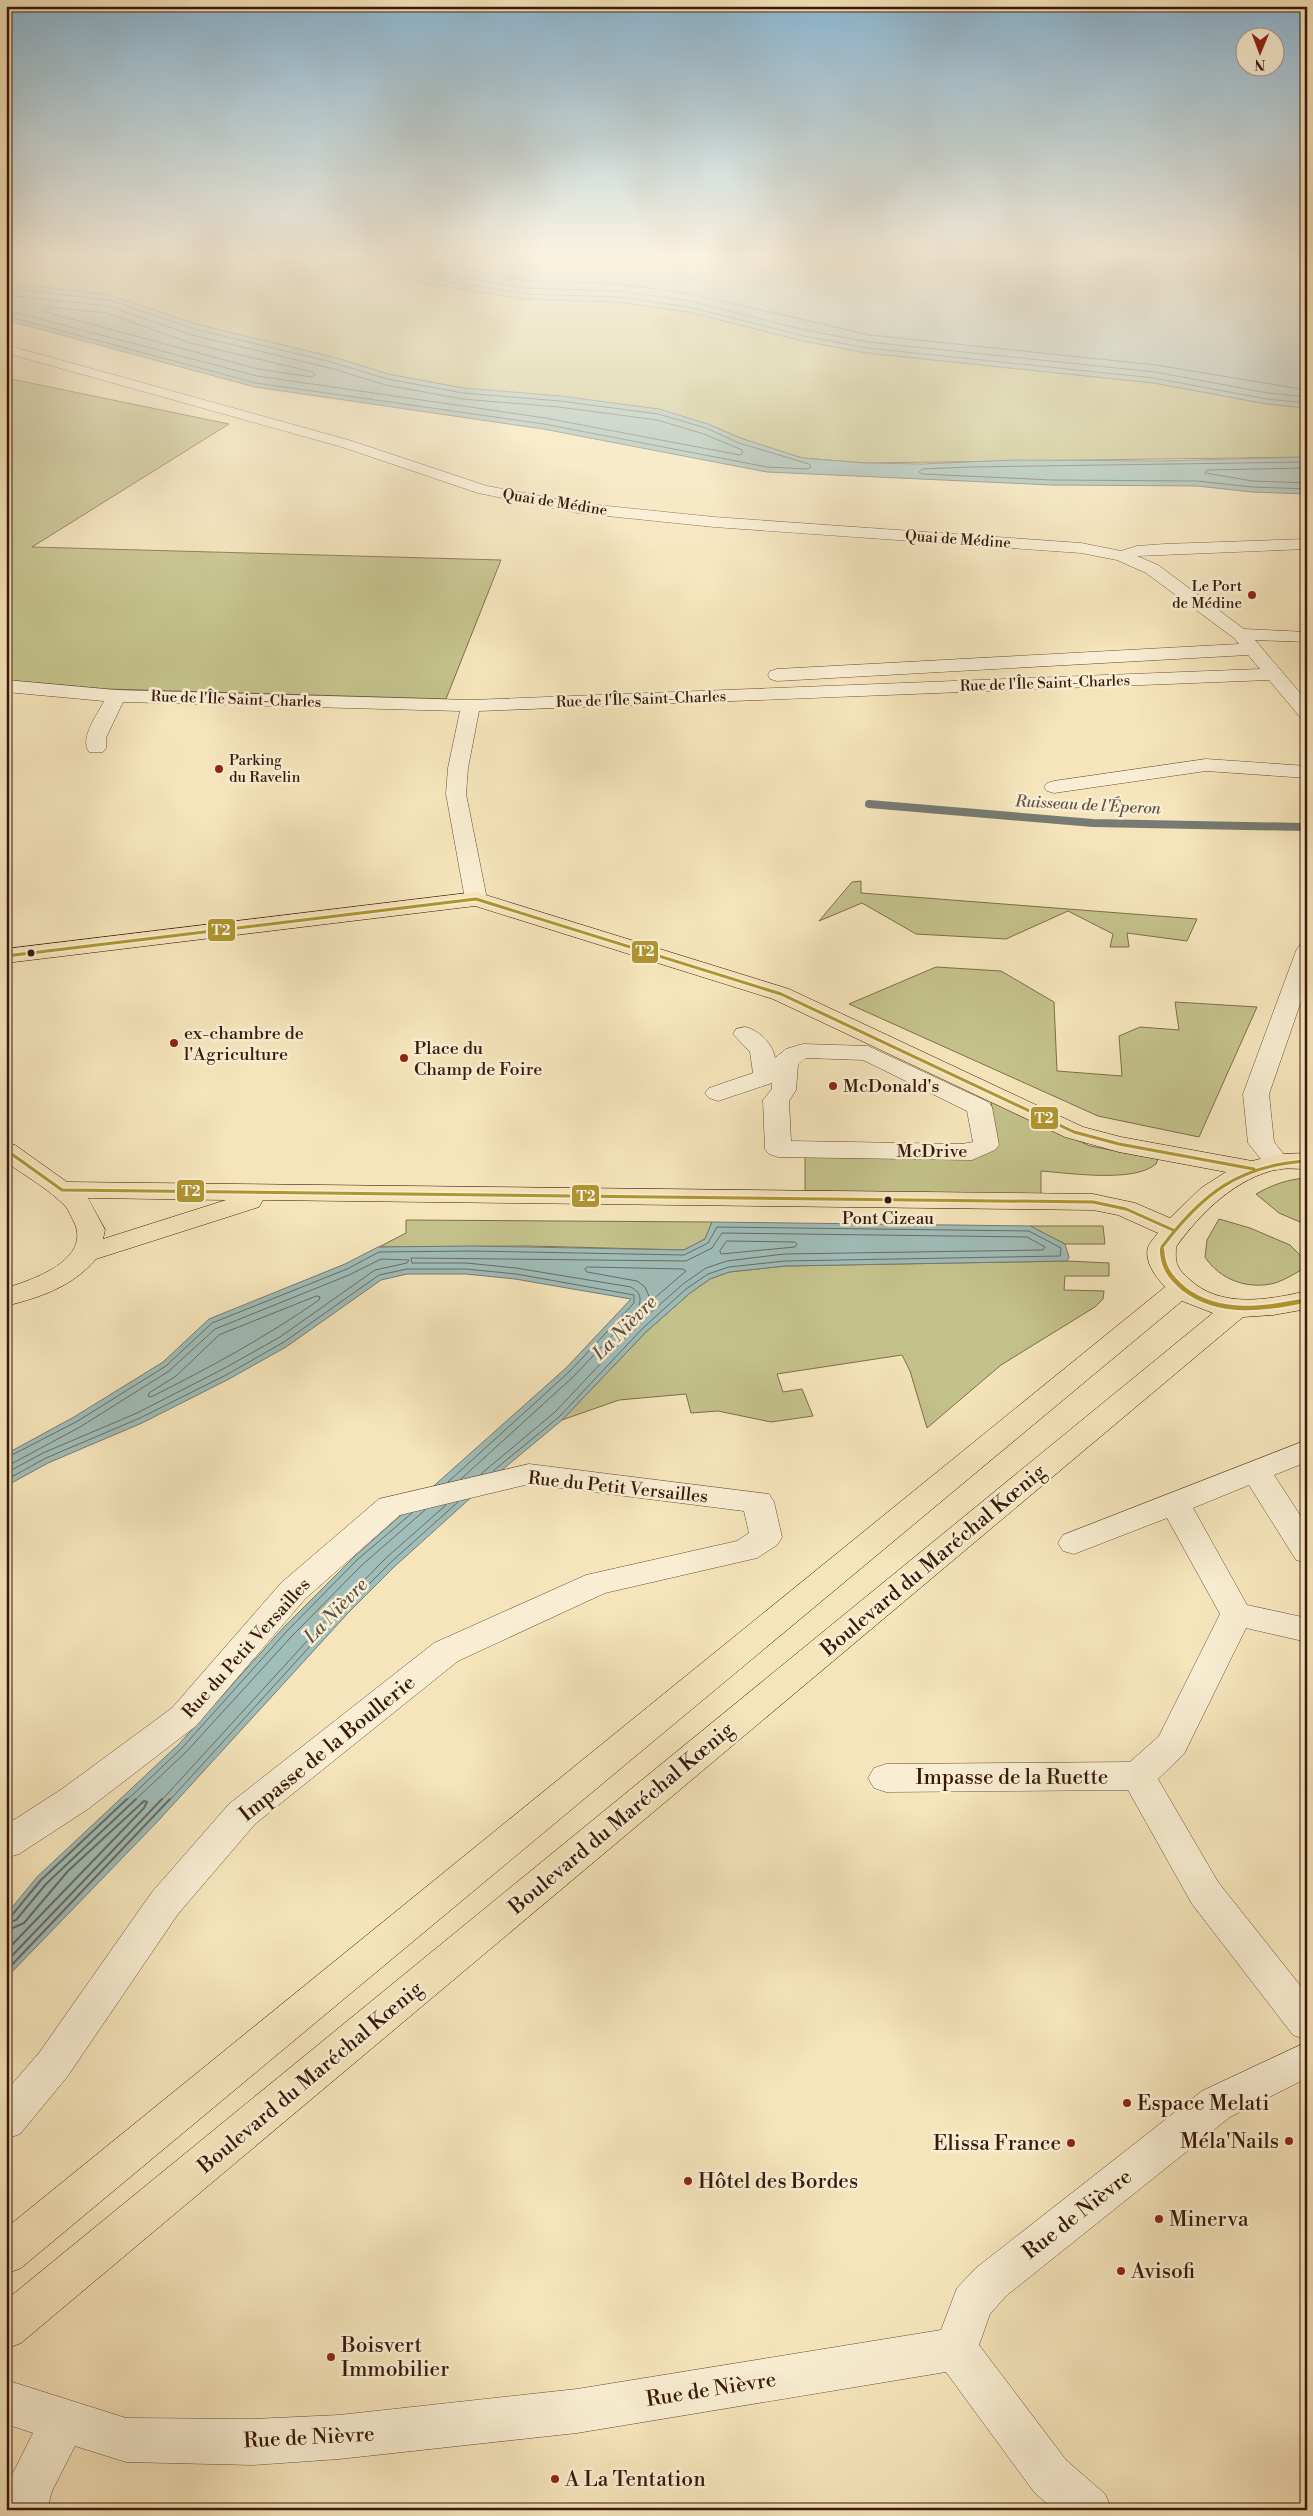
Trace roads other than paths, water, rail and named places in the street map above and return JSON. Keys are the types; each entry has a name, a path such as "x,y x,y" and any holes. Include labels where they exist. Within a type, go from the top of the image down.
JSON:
{"main road":[{"path":"6,956 476,899 781,994 1074,1132 1119,1144 1265,1166 1307,1161"},
{"path":"6,1150 77,1202 91,1230 86,1253 74,1269 50,1283 6,1297"},
{"path":"1265,1166 1208,1195 1173,1230 1162,1247 1164,1267 1180,1288 1212,1303 1236,1308 1280,1307 1307,1300"},
{"path":"62,1190 272,1194 1093,1202 1126,1208 1173,1230"},
{"path":"86,1253 272,1194"},
{"path":"6,2254 1180,1288"},
{"name":"Boulevard du Maréchal Kœnig","path":"6,2328 1236,1308"}],"street":[{"name":"Quai de Médine","path":"98,374 347,444 484,490 578,508 714,522 1081,548 1122,556 1152,569 1240,634 1261,642"},
{"name":"Quai de Médine","path":"1122,556 1137,551 1165,549 1307,544"},
{"path":"777,675 1261,642 1307,637"},
{"path":"1261,642 1275,674 1307,714"},
{"name":"Rue de l'Île Saint-Charles","path":"6,686 116,696 471,706 1275,674"},
{"path":"96,748 96,738 116,696"},
{"path":"471,706 458,768 456,794 476,899"},
{"path":"1054,787 1206,765 1307,772"},
{"path":"1265,1166 1256,1094 1307,951"},
{"path":"718,1086 764,1065 762,1050 745,1034"},
{"name":"McDrive","path":"803,1052 868,1053 980,1106 986,1145 972,1152 778,1149 776,1100 784,1090 786,1061 795,1054 803,1052"},
{"path":"1074,1543 1307,1450"},
{"path":"1255,1470 1307,1552"},
{"name":"Rue du Petit Versailles","path":"6,1844 74,1799 184,1717 293,1591 390,1507 529,1474 758,1502 766,1537"},
{"path":"1174,1502 1236,1614 1307,1630"},
{"name":"Impasse de la Boullerie","path":"6,2120 54,2065 165,1903 242,1814 446,1652 597,1583 746,1550 766,1537"},
{"path":"1236,1614 1172,1745 1138,1776 1205,1894 1307,2022"},
{"name":"Impasse de la Ruette","path":"886,1778 1138,1776"},
{"name":"Rue de Nièvre","path":"6,2402 126,2440 253,2442 339,2437 577,2410 956,2349 972,2302 992,2282 1216,2104 1307,2059"},
{"path":"956,2349 1050,2476 1081,2506"},
{"path":"24,2510 30,2485 64,2420"}],"water":[{"path":"208,374 390,374 463,388 561,396 659,409 708,424 740,438 802,458 865,463 922,464 1014,460 1160,461 1307,457 1307,494 1252,492 1197,486 1052,485 767,472 543,429 255,387"},
{"path":"1072,374 1307,374 1307,408 1267,404 1154,383"},
{"name":"La Nièvre","path":"712,1222 1030,1226 1065,1244 1069,1257 1067,1261 785,1266 729,1272 710,1279 690,1293 646,1332 562,1420 496,1475 394,1567 348,1613 158,1821 6,1978 6,1915 37,1877 179,1744 283,1628 354,1557 566,1368 631,1299 515,1279 466,1274 407,1274 381,1280 286,1347 229,1379 142,1423 48,1463 6,1486 6,1454 74,1417 163,1362 209,1319 345,1264 378,1247 472,1246 684,1250 705,1239"}],"waterway":[{"name":"Ruisseau de l'Éperon","path":"869,804 1093,823 1305,827"}],"place":[{"name":"Le Port de Médine","path":"1252,595"},
{"name":"Parking du Ravelin","path":"219,769"},
{"name":"ex-chambre de l'Agriculture","path":"174,1043"},
{"name":"Place du Champ de Foire","path":"404,1058"},
{"name":"McDonald's","path":"833,1086"},
{"name":"Pont Cizeau","path":"888,1200"},
{"name":"Espace Melati","path":"1127,2103"},
{"name":"Méla'Nails","path":"1289,2141"},
{"name":"Elissa France","path":"1071,2143"},
{"name":"Hôtel des Bordes","path":"688,2181"},
{"name":"Minerva","path":"1159,2219"},
{"name":"Avisofi","path":"1121,2271"},
{"name":"Boisvert Immobilier","path":"331,2357"},
{"name":"A La Tentation","path":"555,2479"}]}
